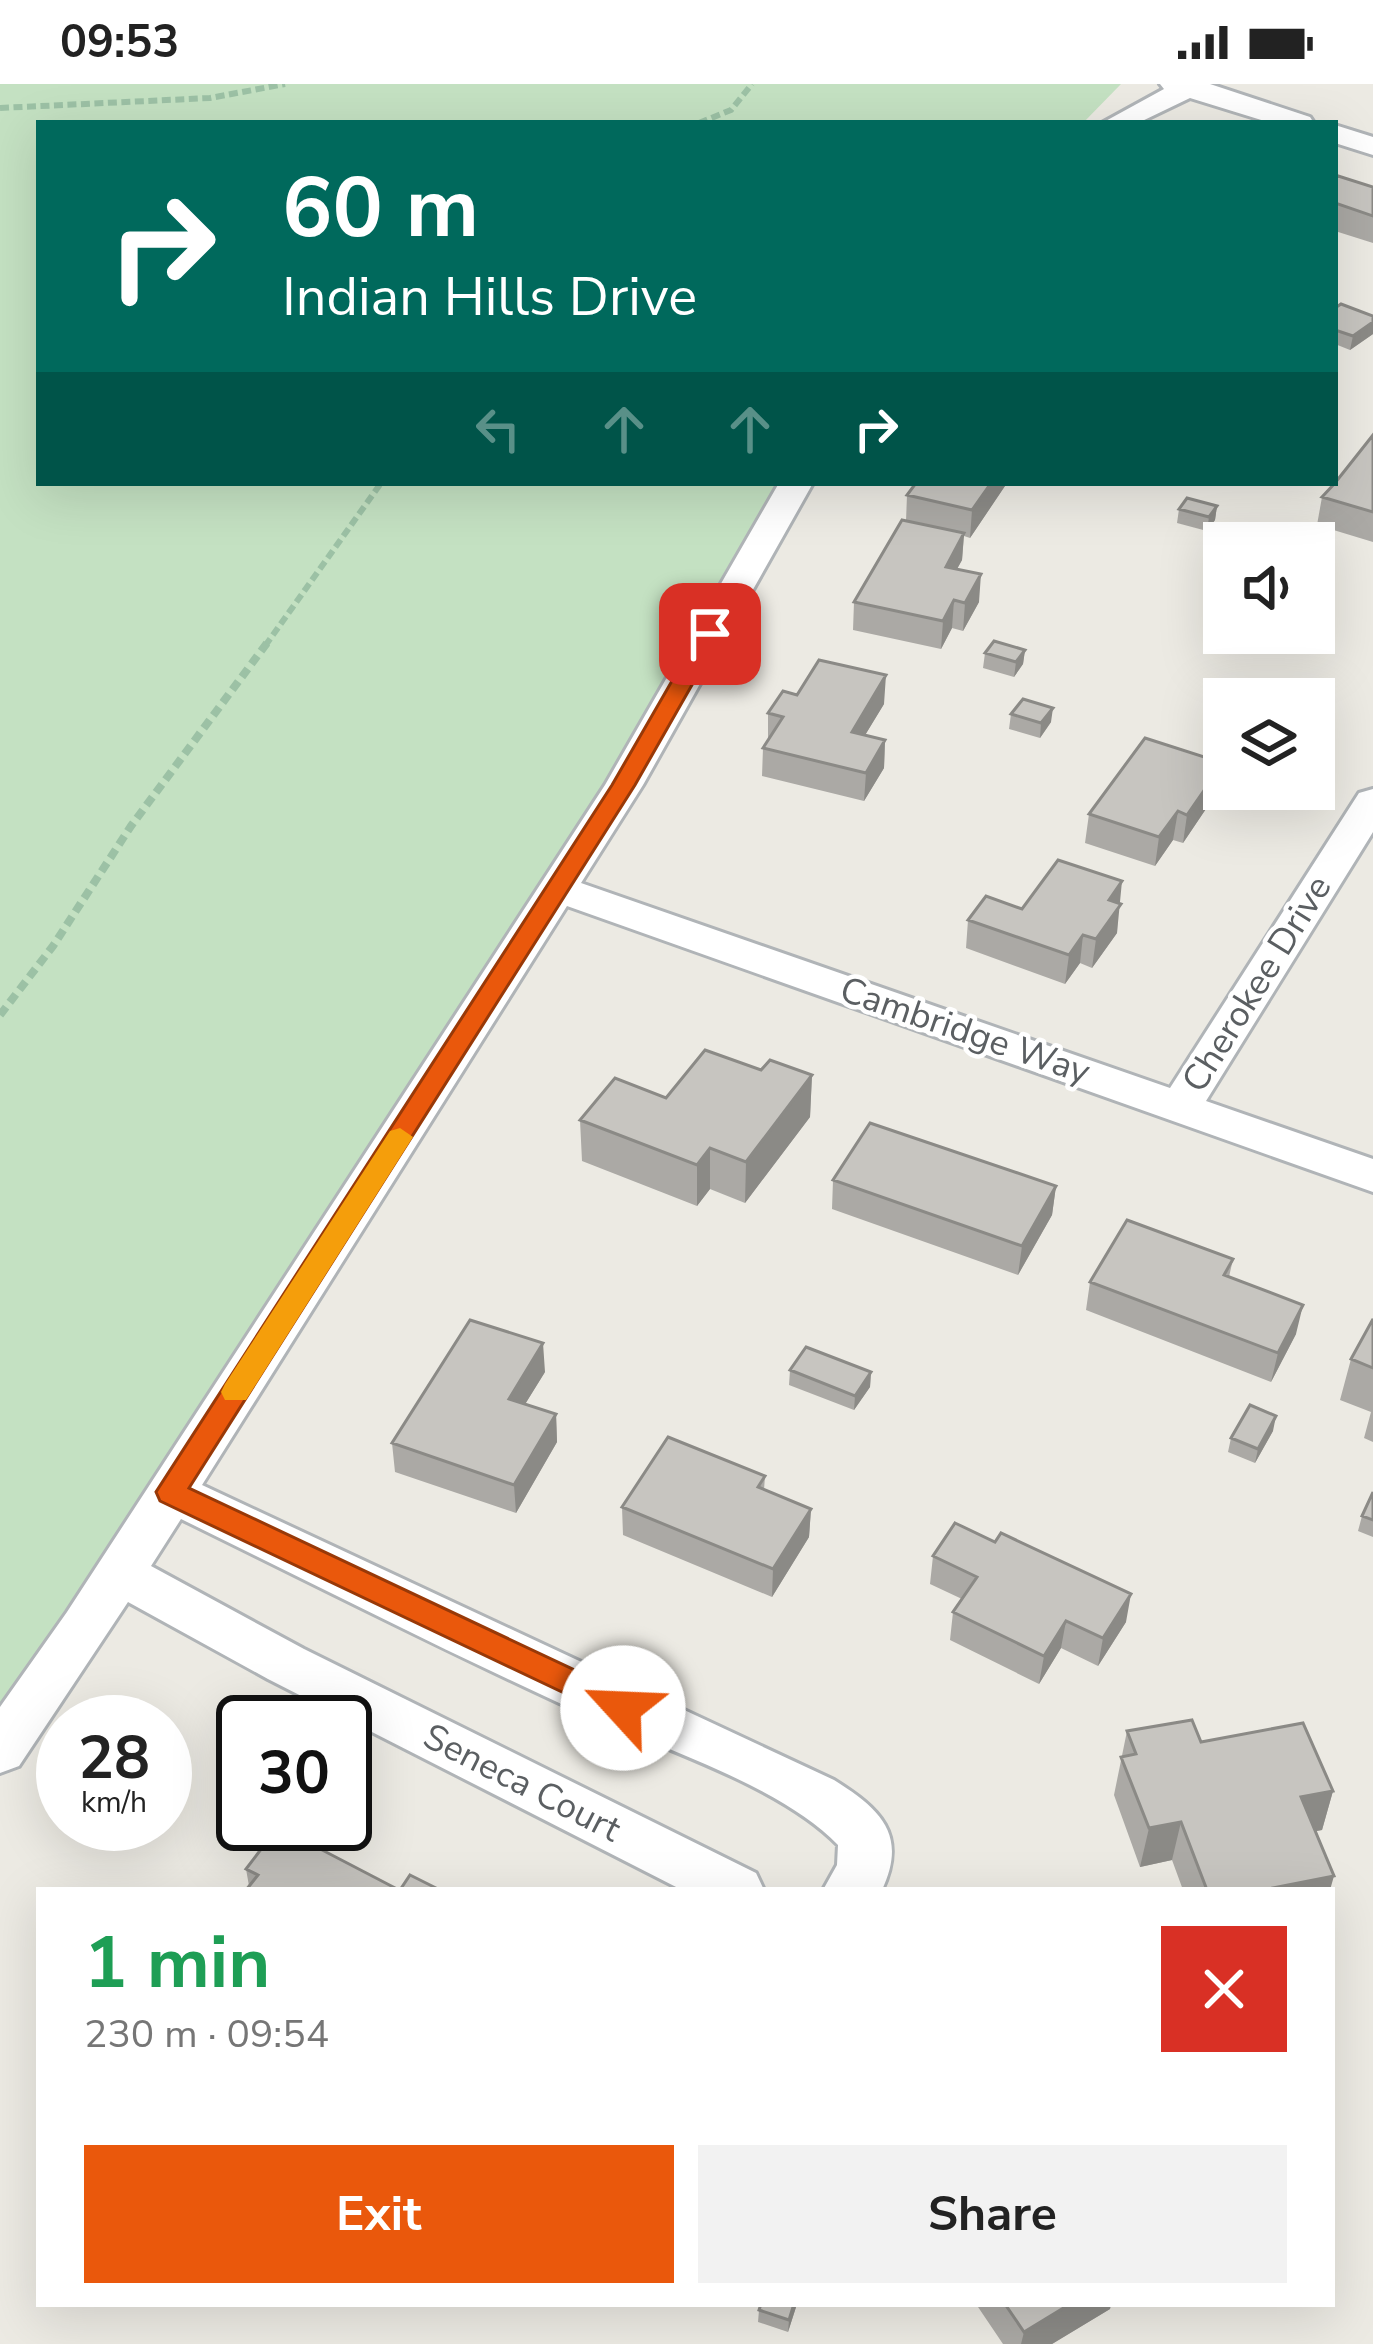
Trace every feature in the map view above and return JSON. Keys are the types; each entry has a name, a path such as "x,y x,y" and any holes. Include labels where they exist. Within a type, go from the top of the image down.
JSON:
{"street":[{"path":"1121,120 1185,85 1291,120"},
{"path":"1338,135 1373,146"},
{"path":"0,1750 119,1573 634,766 794,486"},
{"name":"Cherokee Drive","path":"1180,1106 1373,801"},
{"name":"Cambridge Way","path":"556,888 1373,1176"},
{"path":"171,1492 584,1690 812,1792 860,1831 868,1853 861,1880 854,1887"},
{"name":"Seneca Court","path":"119,1573 286,1664 730,1887"}],"path":[{"path":"0,108 168,102 285,84"},
{"path":"706,120 731,110 752,84"},
{"path":"0,1015 36,975 128,829 267,647 380,486"}],"green space":[{"path":"0,84 1121,84 1086,120 36,120 36,486 795,486 710,634 0,1736"}],"building":[{"path":"1338,176 1373,187 1373,216 1338,204"},
{"path":"1338,306 1373,316 1373,322 1353,336 1338,331"},
{"path":"1373,435 1373,512 1322,497 1338,486 1338,479"},
{"path":"914,486 989,486 972,510 907,495"},
{"path":"1187,498 1217,506 1209,517 1179,509"},
{"path":"902,520 964,533 946,567 981,574 965,603 954,600 943,621 854,602"},
{"path":"994,641 1025,650 1016,662 985,653"},
{"path":"819,660 886,675 852,732 885,740 866,773 763,748 783,717 768,713 783,691 797,695"},
{"path":"1023,699 1053,708 1041,723 1011,714"},
{"path":"1145,738 1203,757 1203,792 1187,815 1178,811 1159,837 1089,814"},
{"path":"1058,860 1122,881 1109,900 1121,904 1096,939 1083,935 1069,955 968,920 986,896 1022,909"},
{"path":"705,1050 761,1070 770,1060 812,1075 746,1162 710,1148 697,1165 580,1120 615,1078 666,1098"},
{"path":"870,1123 1056,1186 1022,1246 833,1180"},
{"path":"1127,1220 1233,1259 1224,1275 1303,1305 1278,1353 1090,1282"},
{"path":"1373,1319 1373,1368 1351,1359"},
{"path":"470,1320 543,1343 509,1399 556,1414 514,1485 392,1443"},
{"path":"806,1347 871,1372 855,1396 790,1370"},
{"path":"1250,1405 1276,1416 1258,1449 1231,1438"},
{"path":"668,1437 765,1476 758,1487 811,1509 773,1569 622,1507"},
{"path":"1373,1492 1373,1520 1362,1516"},
{"path":"955,1523 995,1542 1001,1533 1131,1594 1103,1638 1066,1621 1044,1656 953,1612 977,1577 933,1556"},
{"path":"1192,1720 1201,1742 1303,1723 1333,1791 1301,1797 1334,1876 1278,1887 1206,1887 1181,1822 1149,1828 1121,1757 1136,1754 1127,1731"},
{"path":"260,1851 324,1851 393,1887 248,1887 258,1875 246,1869"},
{"path":"410,1875 434,1887 402,1887"},
{"path":"760,2307 793,2307 789,2320"},
{"path":"1007,2307 1065,2307 1024,2332"}],"slow traffic":[{"path":"235,1392 400,1137"}],"route":[{"path":"623,1708 171,1492 623,785 710,634"}]}
